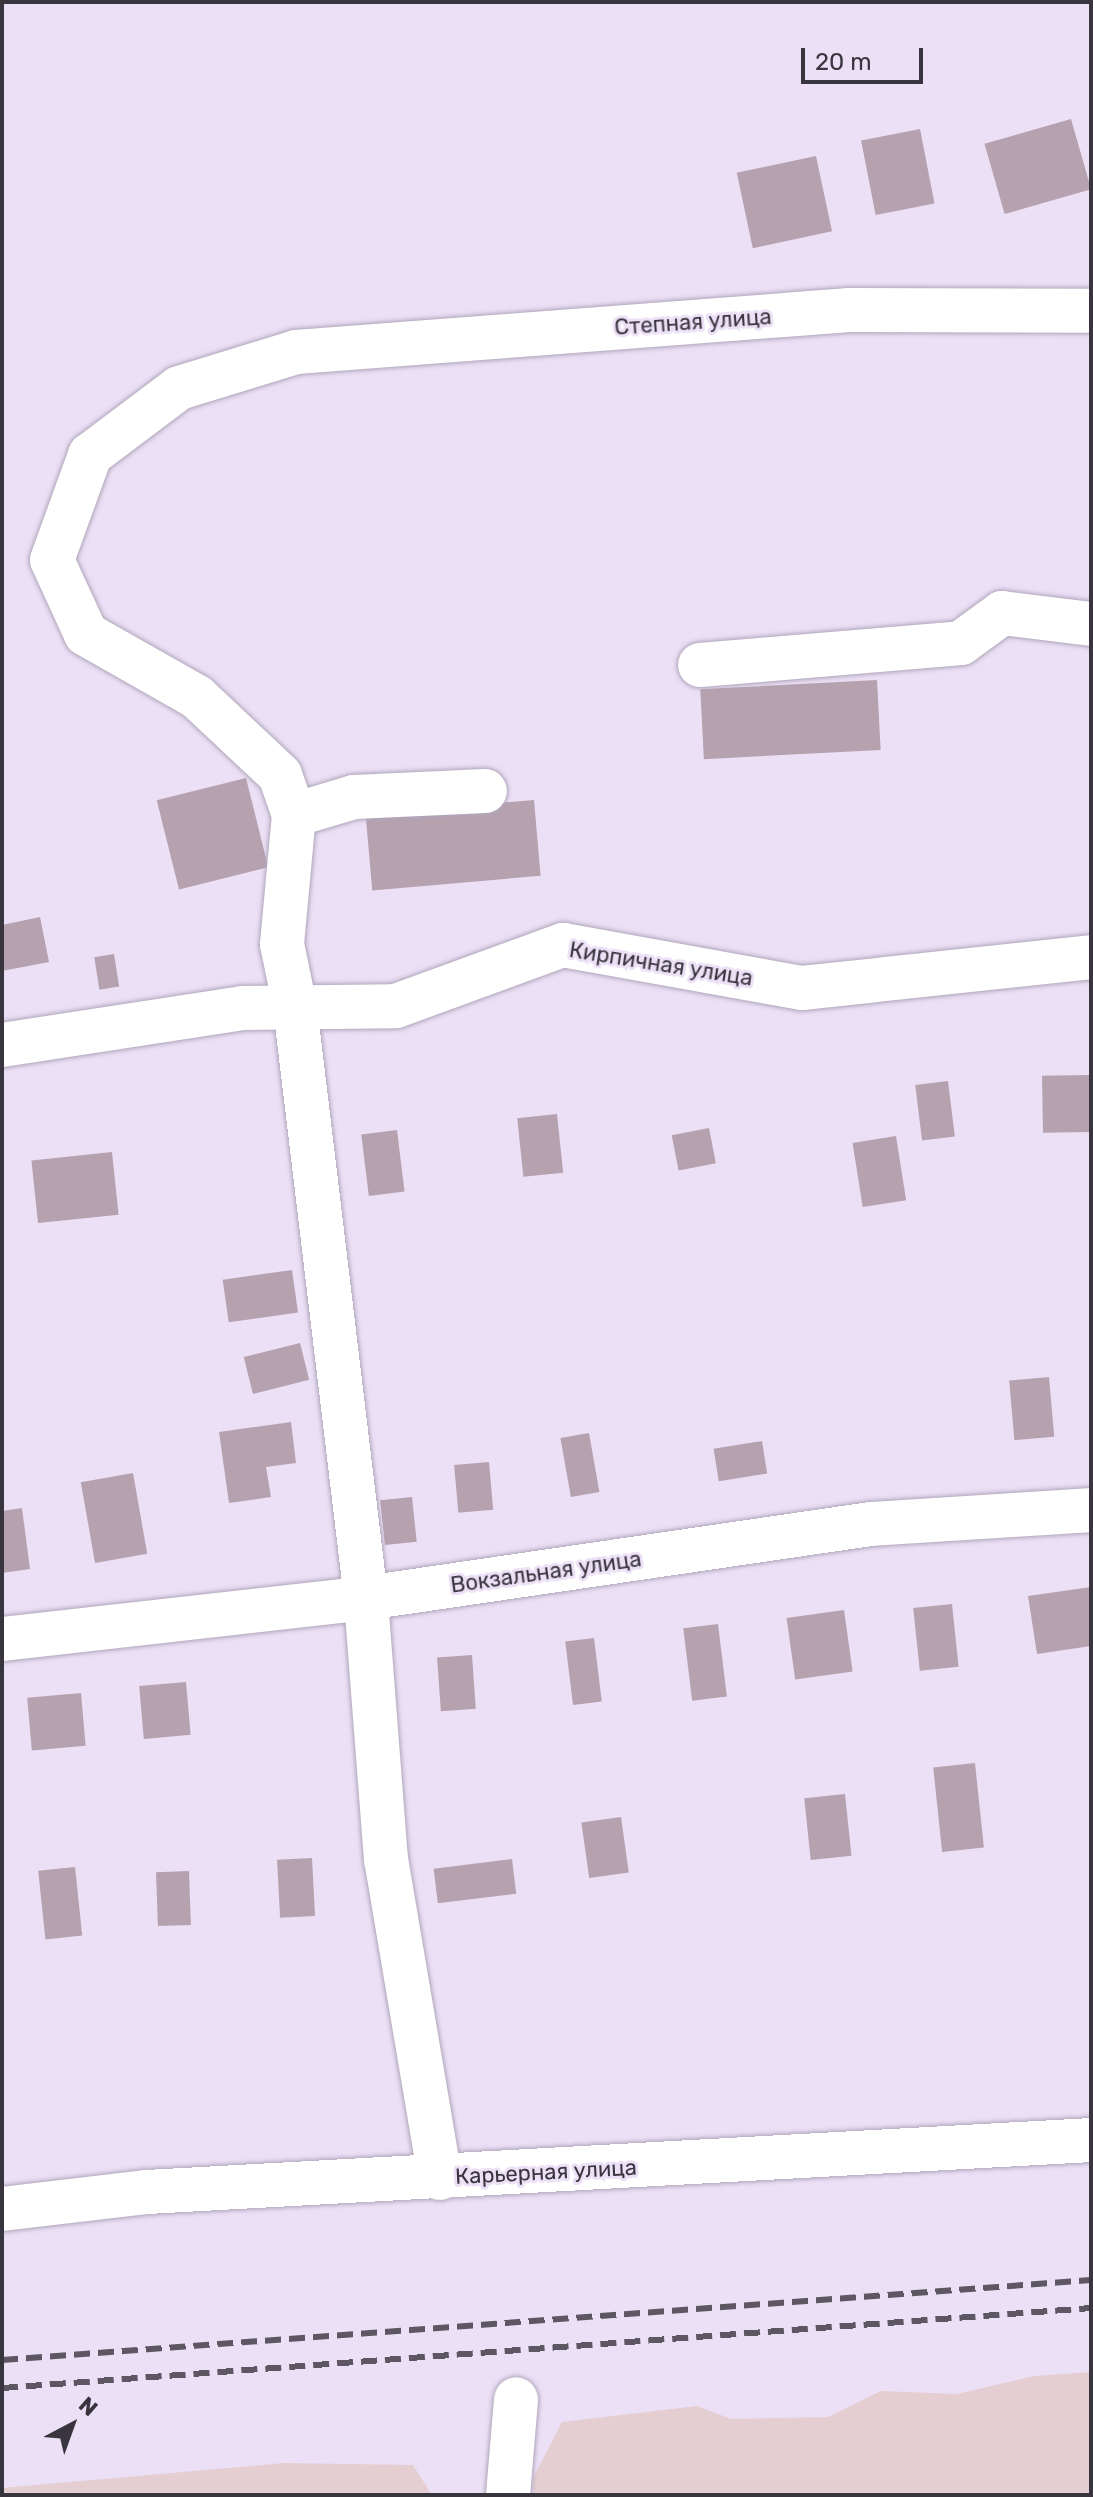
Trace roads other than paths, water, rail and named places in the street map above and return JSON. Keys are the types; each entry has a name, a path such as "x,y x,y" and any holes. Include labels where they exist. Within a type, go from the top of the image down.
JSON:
{"street":[{"name":"Степная улица","path":"294,815 280,775 197,697 86,634 52,560 90,455 179,388 296,352 849,310 1091,311"},
{"path":"700,665 961,643 1002,613 1091,624"},
{"path":"440,2178 386,1860 366,1598 295,1007 282,944 294,815 354,797 485,791"},
{"name":"Кирпичная улица","path":"2,1045 243,1008 396,1006 563,945 802,988 1091,957"},
{"name":"Вокзальная улица","path":"2,1639 366,1598 871,1524 1091,1510"},
{"name":"Карьерная улица","path":"2,2209 147,2192 1091,2140"},
{"path":"508,2495 516,2399"}],"railway":[{"path":"2,2360 1091,2280"},
{"path":"2,2388 1091,2308"}]}
